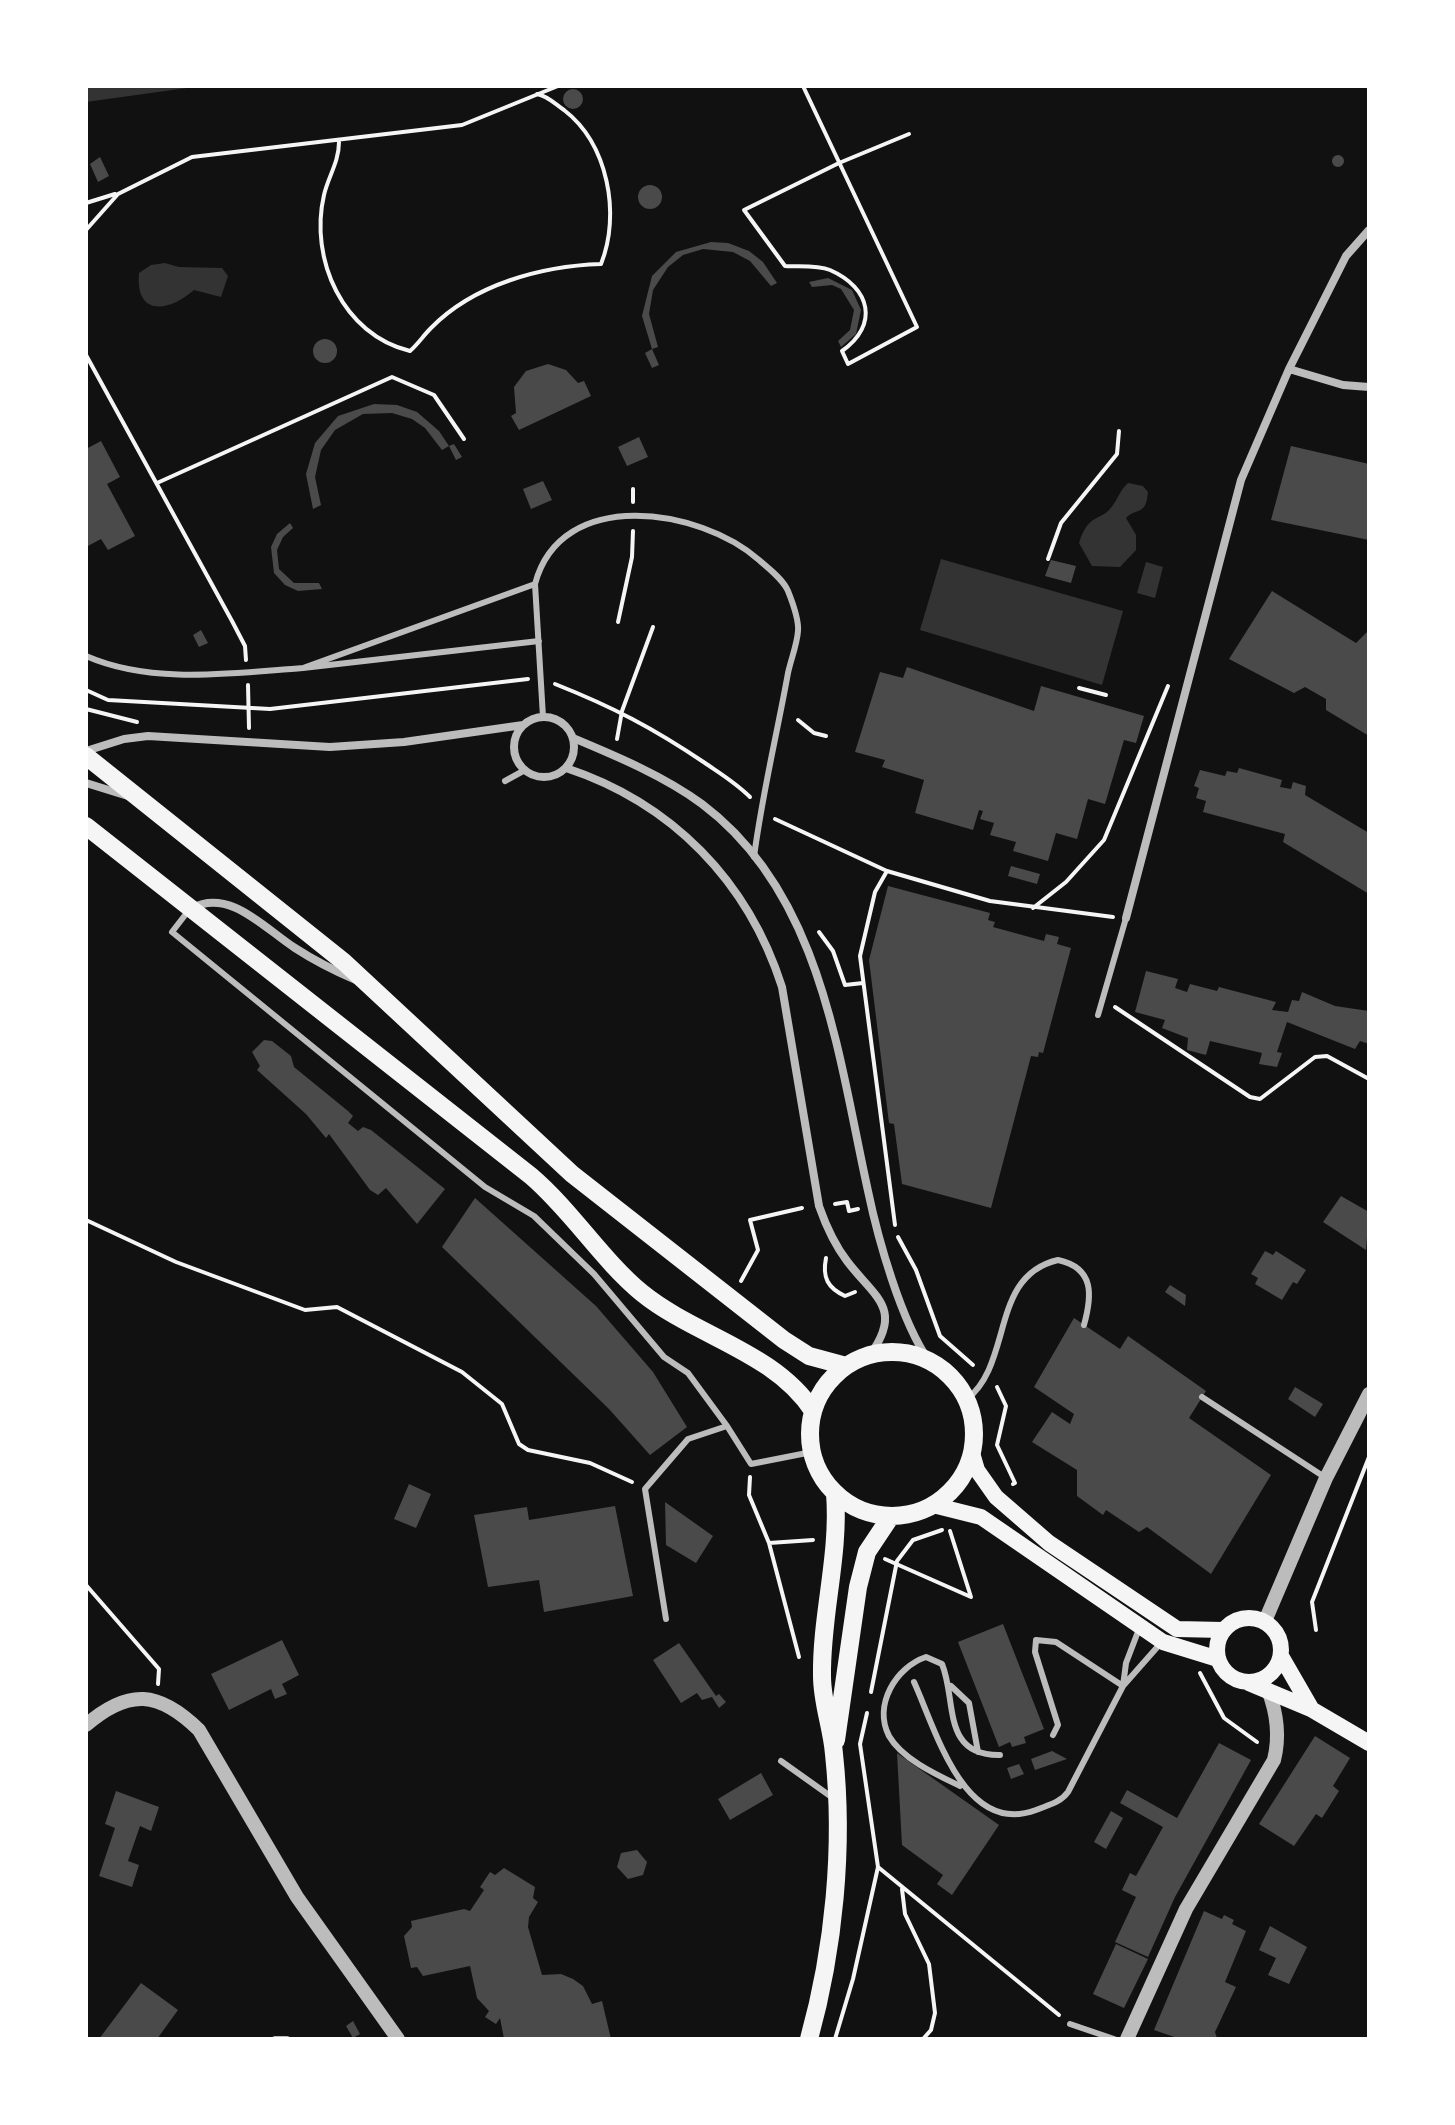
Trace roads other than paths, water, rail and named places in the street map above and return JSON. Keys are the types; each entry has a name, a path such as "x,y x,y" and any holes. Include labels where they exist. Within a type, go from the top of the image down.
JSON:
{"main road":[{"path":"86,753 371,987 572,1174 809,1356 846,1366"},
{"path":"86,826 559,1200 640,1291 672,1315 789,1381 813,1411"},
{"path":"972,1453 964,1474 950,1492 933,1505 891,1516 851,1506 823,1480 812,1452 810,1429 813,1411 821,1394 846,1366 870,1355 910,1354 929,1361 957,1384 966,1400 973,1426 972,1453 977,1470 996,1497 1049,1543 1177,1629 1223,1630 1247,1618 1265,1621 1278,1636 1281,1656 1311,1709"},
{"path":"809,2039 832,1914 836,1800 834,1752 822,1676 836,1539 835,1493"},
{"path":"933,1505 981,1517 1163,1642 1189,1653 1218,1659"},
{"path":"834,1752 858,1587 867,1552 891,1516"},
{"path":"1223,1630 1218,1639 1218,1659 1229,1677 1311,1709 1369,1743"},
{"path":"1249,1683 1273,1672 1281,1656"}],"street":[{"path":"1126,918 1241,480 1289,369 1346,256 1369,230"},
{"path":"1289,369 1343,385 1369,387"},
{"path":"86,753 124,739 148,736 330,747 404,742 523,725 543,717 562,722 573,738 703,805 754,857 794,918 819,978 876,1236 917,1344 929,1361"},
{"path":"523,725 515,750 525,770 550,776 566,768 573,754 573,738"},
{"path":"566,768 604,780 674,825 709,859 749,908 773,958 782,987 819,1206 843,1255 884,1305 886,1325 870,1355"},
{"path":"86,783 145,800"},
{"path":"192,908 205,900 221,902 251,916 317,962 371,987"},
{"path":"1265,1621 1326,1478 1369,1394"},
{"path":"1127,2039 1186,1909 1269,1769 1278,1744 1275,1710 1268,1690"},
{"path":"86,1725 104,1710 125,1700 146,1697 182,1713 199,1730 297,1897 398,2039"}],"lane":[{"path":"543,717 535,584 538,571 559,539 594,522 644,514 698,523 754,555 787,587 799,630 761,808 754,857"},
{"path":"303,668 535,584"},
{"path":"86,656 113,668 206,674 303,668 539,641"},
{"path":"505,781 525,770"},
{"path":"192,908 172,932 485,1187 534,1216 594,1274 664,1357 688,1373 751,1464 812,1452"},
{"path":"1098,1015 1126,918"},
{"path":"966,1400 986,1377 1011,1299 1031,1271 1058,1260 1081,1270 1088,1277 1091,1291 1084,1325"},
{"path":"1202,1397 1326,1478"},
{"path":"666,1619 645,1489 688,1439 727,1426"},
{"path":"1123,1686 1126,1663 1139,1636 1139,1626"},
{"path":"1053,1735 1058,1725 1035,1652 1036,1640 1056,1642 1123,1686"},
{"path":"978,1752 969,1703 951,1686 942,1664 935,1659 916,1660 897,1672 891,1683 885,1722 889,1737 904,1753 1000,1813 1019,1816 1063,1799 1093,1749 1123,1686 1163,1642"},
{"path":"914,1682 951,1769 962,1787"},
{"path":"951,1686 949,1711 959,1736 978,1752 1000,1755"},
{"path":"781,1761 836,1800"},
{"path":"1070,2024 1114,2039"},
{"path":"275,2039 287,2039"}]}
